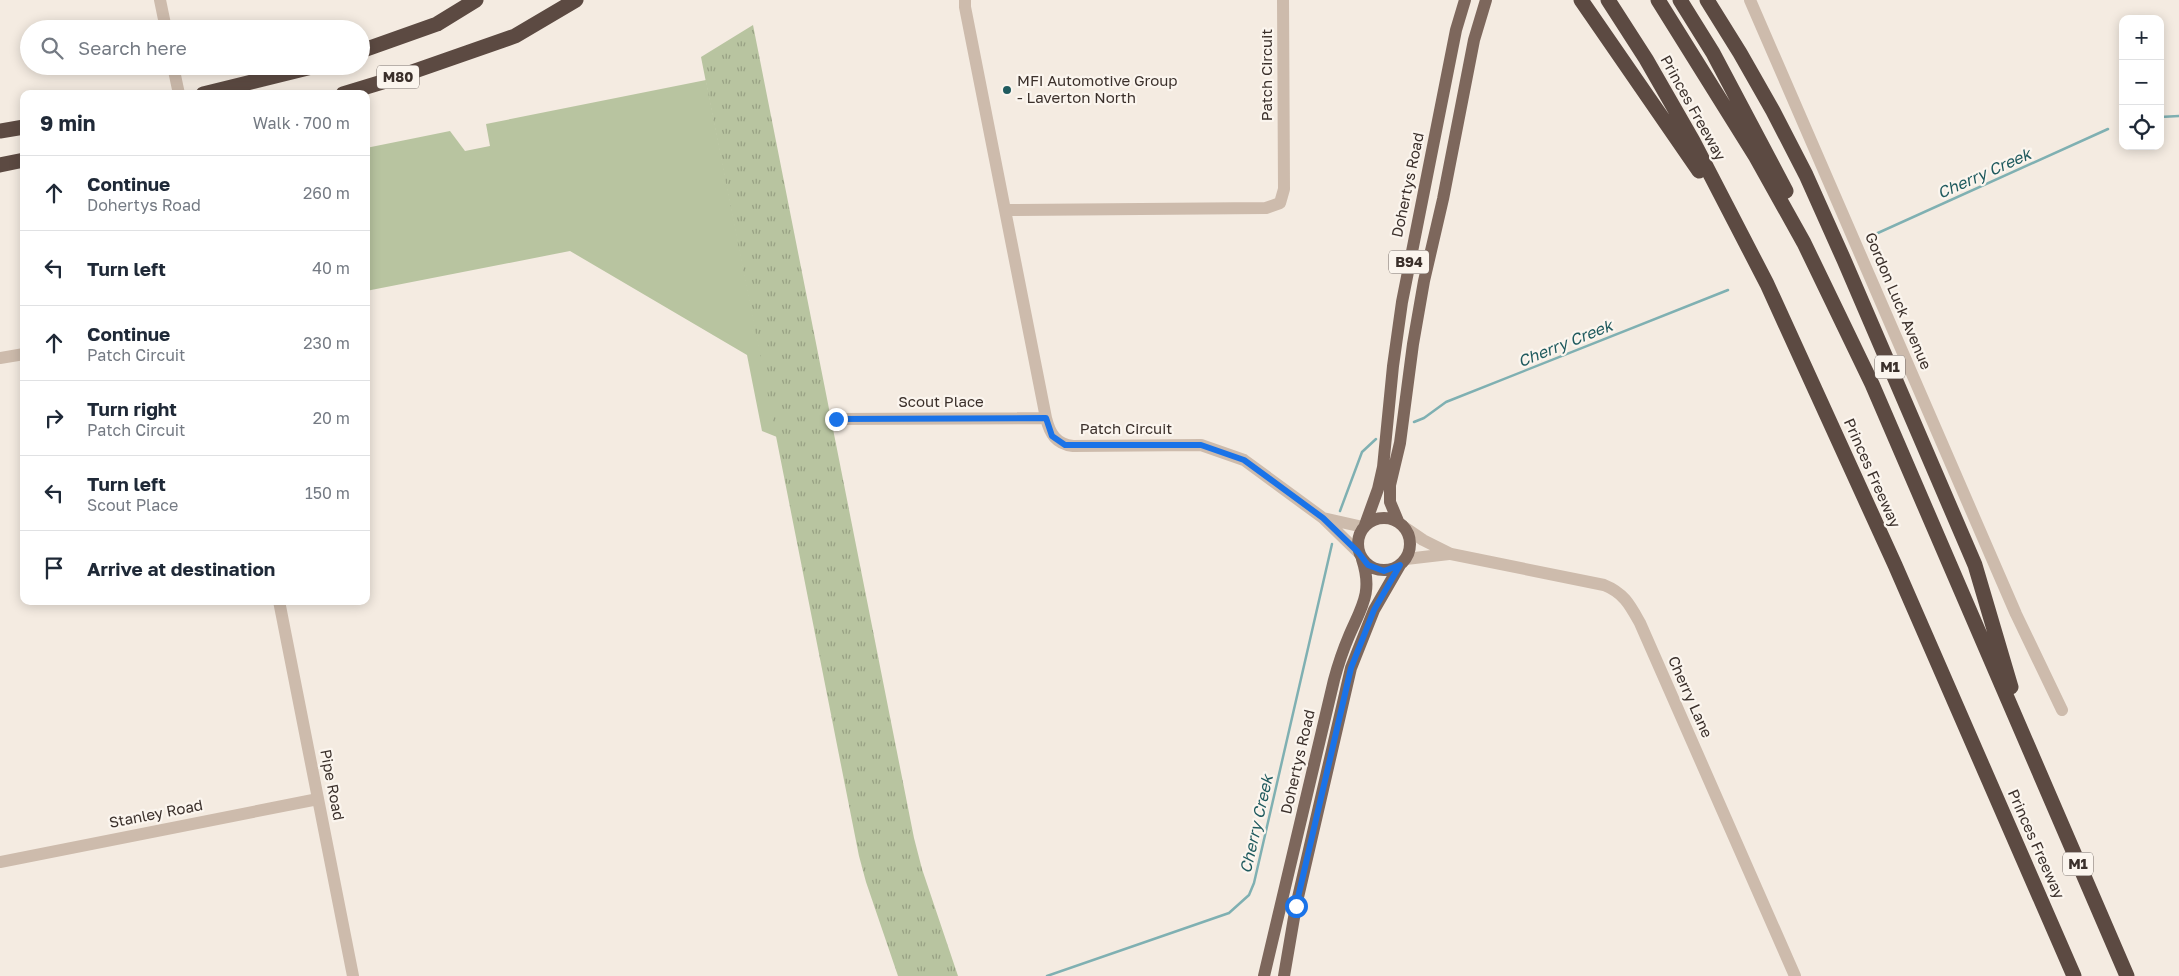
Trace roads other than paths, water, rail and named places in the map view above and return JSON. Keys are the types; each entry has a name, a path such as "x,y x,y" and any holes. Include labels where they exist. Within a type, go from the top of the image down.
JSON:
{"highway":[{"path":"437,24 470,0"},
{"path":"437,24 476,0"},
{"path":"452,58 512,29 559,0"},
{"path":"452,58 515,36 576,0"},
{"path":"1581,0 1716,196 1767,284"},
{"name":"Princes Freeway","path":"1608,0 1646,59 1693,141 1767,284 1895,565 2074,976"},
{"name":"Princes Freeway","path":"1658,0 1761,165 1804,243 1872,384 2127,976"},
{"path":"1680,0 1713,53 1799,215 1872,384"},
{"name":"Princes Freeway","path":"1707,0 1740,53 1806,175 1888,361 1975,565 2030,752"},
{"name":"M80","path":"370,48 437,24"},
{"name":"M80","path":"356,90 452,58"},
{"path":"219,90 280,75"},
{"path":"0,131 20,128"},
{"path":"0,165 20,161"}],"main road":[{"name":"Dohertys Road","path":"1364,526 1378,489 1383,467 1392,366 1402,302 1456,30 1465,0"},
{"name":"B94","path":"1403,562 1410,542 1390,502 1390,485 1400,444 1412,344 1474,40 1486,0"},
{"path":"1364,526 1377,518 1384,517 1401,524"},
{"name":"B94","path":"1360,556 1358,537 1364,526"},
{"name":"Dohertys Road","path":"1264,976 1334,680 1349,636 1365,602 1367,575 1360,556"},
{"path":"1360,556 1368,565 1384,571 1403,562"},
{"name":"Dohertys Road","path":"1284,976 1296,906 1351,668 1374,610 1403,562"}],"street":[{"path":"160,0 164,20"},
{"name":"Patch Circuit","path":"965,0 1046,418 1052,436 1065,445 1201,445 1244,460 1323,518 1360,556"},
{"name":"Patch Circuit","path":"1005,210 1266,208 1280,203 1284,189 1283,0"},
{"name":"Gordon Luck Avenue","path":"1750,0 2016,614 2062,710"},
{"path":"175,75 177,90"},
{"path":"0,358 20,355"},
{"name":"Scout Place","path":"836,419 1046,418"},
{"name":"Patch Circuit","path":"1323,518 1364,526"},
{"name":"Cherry Lane","path":"1401,524 1423,540 1452,554 1604,585 1624,596 1644,632 1795,976"},
{"name":"Cherry Lane","path":"1403,562 1452,554"},
{"name":"Pipe Road","path":"280,605 353,976"},
{"name":"Stanley Road","path":"0,862 318,799"}],"waterway":[{"name":"Cherry Creek","path":"2164,117 2179,116"},
{"name":"Cherry Creek","path":"1869,237 2108,129"},
{"name":"Cherry Creek","path":"1414,422 1424,418 1446,402 1728,290"},
{"name":"Cherry Creek","path":"1340,511 1362,452 1376,439"},
{"name":"Cherry Creek","path":"1047,976 1229,913 1249,895 1254,883 1332,544"}],"place":[{"name":"MFI Automotive Group - Laverton North","path":"1007,90"}]}
